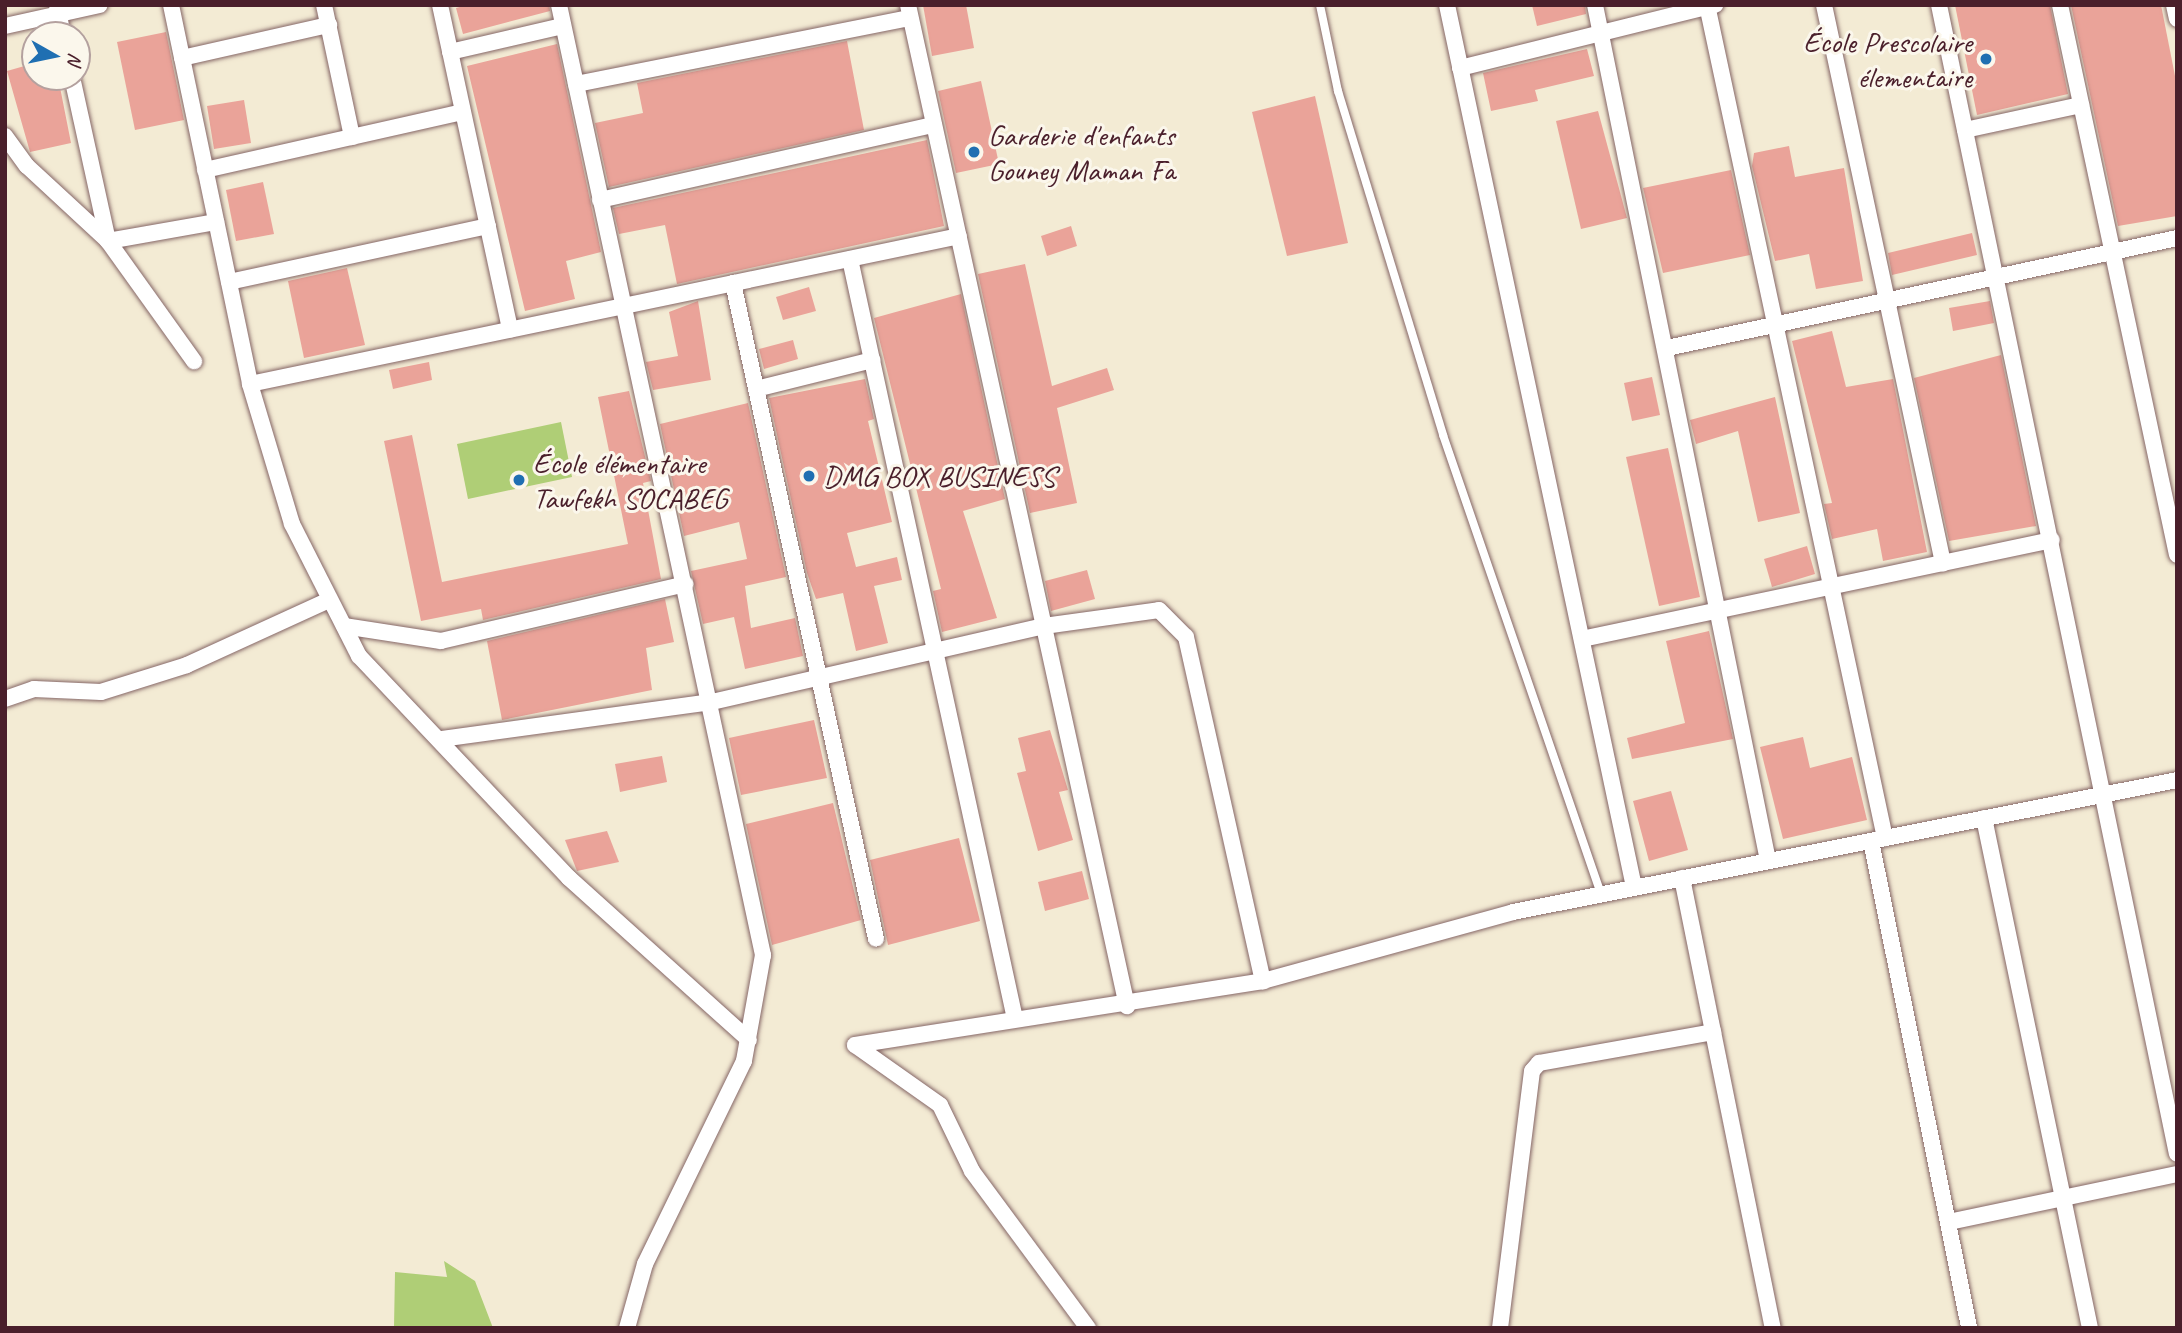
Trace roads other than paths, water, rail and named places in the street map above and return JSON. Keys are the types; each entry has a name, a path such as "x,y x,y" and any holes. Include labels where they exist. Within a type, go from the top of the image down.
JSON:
{"street":[{"path":"5,26 58,10 100,5"},
{"path":"171,5 250,384 292,524 359,656 422,729 441,739 569,878 750,1040"},
{"path":"324,5 352,137"},
{"path":"440,5 510,330"},
{"path":"559,5 712,702 763,955 750,1040 645,1264 627,1328"},
{"path":"1447,5 1634,887"},
{"path":"1595,5 1721,610 1768,861"},
{"path":"1824,5 1943,563"},
{"path":"1939,5 2106,794 2177,1154"},
{"path":"2060,5 2177,555"},
{"path":"2174,5 2177,19"},
{"path":"1460,68 1602,29 1710,6 1773,325 1831,587 1969,1328"},
{"path":"576,84 909,11 1127,1006"},
{"path":"182,58 328,25"},
{"path":"450,52 563,26"},
{"path":"75,91 108,241"},
{"path":"1965,130 2081,105"},
{"path":"205,170 463,111"},
{"path":"600,200 934,125"},
{"path":"5,136 27,166 108,241 194,361"},
{"path":"108,241 216,222"},
{"path":"229,282 488,226"},
{"path":"250,384 958,236"},
{"path":"1667,348 2177,238"},
{"path":"850,259 1015,1019"},
{"path":"733,283 876,939"},
{"path":"756,388 872,360"},
{"path":"1582,639 2052,540"},
{"path":"344,626 441,641 685,584"},
{"path":"5,699 34,689 102,692 187,665 329,600"},
{"path":"441,739 712,702 1044,626 1159,610 1185,637 1263,981"},
{"path":"1088,1328 972,1171 940,1105 855,1045 1015,1019 1127,1006 1263,981 1601,894 2177,780"},
{"path":"1984,818 2090,1328"},
{"path":"1682,878 1773,1328"},
{"path":"1500,1328 1532,1072 1539,1063 1713,1032"},
{"path":"1949,1222 2177,1174"}],"lane":[{"path":"1320,5 1338,91 1443,435 1601,894"}],"place":[{"name":"École Prescolaire élementaire","path":"1986,59"},
{"name":"Garderie d'enfants Gouney Maman Fa","path":"974,152"},
{"name":"DMG BOX BUSINESS","path":"809,476"},
{"name":"École élémentaire Tawfekh SOCABEG","path":"519,480"}]}
